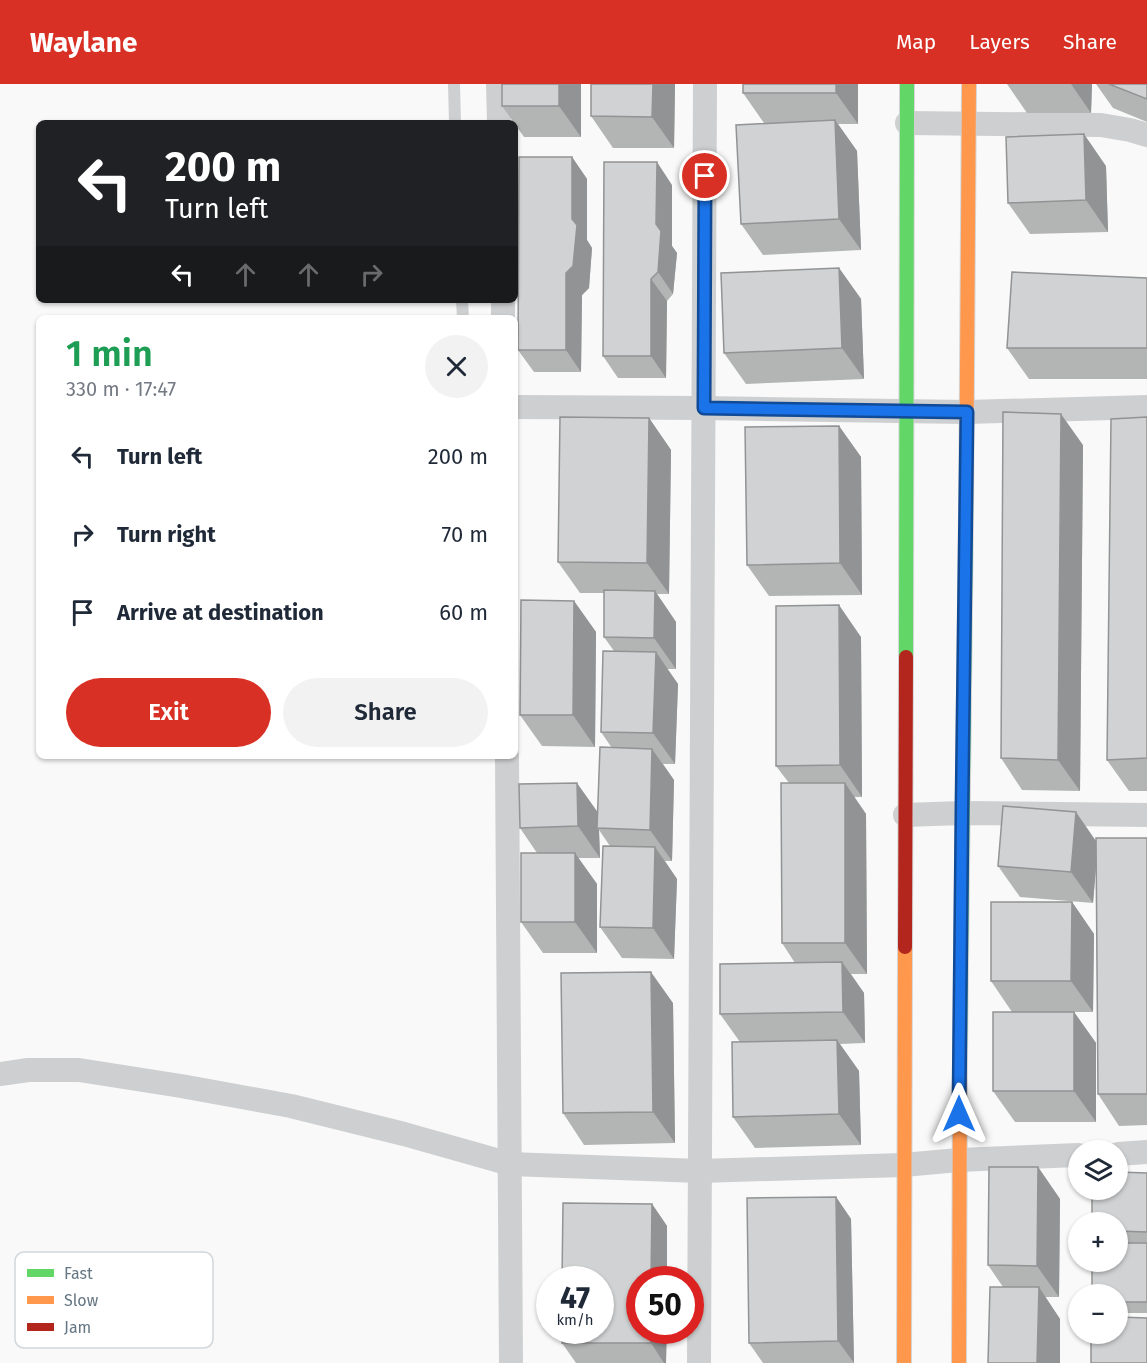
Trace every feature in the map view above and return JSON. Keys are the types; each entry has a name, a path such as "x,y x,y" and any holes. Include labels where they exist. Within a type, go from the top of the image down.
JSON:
{"main road":[{"path":"904,1363 907,84"},
{"path":"959,1363 969,84"}],"street":[{"path":"498,84 499,120"},
{"path":"699,1363 705,84"},
{"path":"906,123 1101,125 1147,135"},
{"path":"518,407 967,412 1147,407"},
{"path":"507,759 511,1363"},
{"path":"905,815 962,813 1147,815"},
{"path":"0,1074 28,1070 79,1070 181,1086 291,1106 404,1134 510,1164 700,1171 903,1165 1068,1155"},
{"path":"1128,1153 1147,1152"}],"lane":[{"path":"454,84 455,120"}],"building":[{"path":"502,84 559,84 559,106 502,106"},
{"path":"591,84 653,84 652,117 591,116"},
{"path":"743,84 836,84 836,93 743,93"},
{"path":"1109,84 1147,84 1147,99"},
{"path":"835,120 839,219 741,224 736,125"},
{"path":"1084,134 1086,200 1008,203 1006,137"},
{"path":"519,157 572,157 572,219 577,225 573,266 566,273 566,350 518,350"},
{"path":"604,162 657,162 656,224 661,231 658,272 651,279 651,356 603,356"},
{"path":"839,268 842,348 724,353 721,273"},
{"path":"1012,272 1147,278 1147,348 1007,348"},
{"path":"1003,412 1061,414 1058,760 1001,758"},
{"path":"560,417 649,418 647,563 558,562"},
{"path":"1147,417 1147,758 1107,760 1111,419"},
{"path":"839,426 840,563 747,565 745,427"},
{"path":"604,590 655,591 654,638 604,637"},
{"path":"521,600 574,601 573,715 520,715"},
{"path":"839,605 840,765 776,766 776,606"},
{"path":"603,651 656,652 653,733 601,732"},
{"path":"600,747 652,749 650,830 597,828"},
{"path":"577,783 578,826 520,828 519,784"},
{"path":"781,783 845,783 845,943 782,943"},
{"path":"1003,806 1076,812 1071,872 998,866"},
{"path":"1096,838 1147,838 1147,1094 1098,1094"},
{"path":"603,846 655,847 653,928 600,927"},
{"path":"521,853 575,853 575,922 521,922"},
{"path":"991,902 1072,902 1071,981 991,981"},
{"path":"842,962 843,1012 720,1014 720,964"},
{"path":"651,972 653,1112 563,1113 561,973"},
{"path":"993,1012 1074,1012 1074,1091 993,1091"},
{"path":"837,1040 839,1114 733,1117 732,1042"},
{"path":"989,1167 1038,1167 1037,1266 988,1265"},
{"path":"1128,1172 1147,1173 1147,1232 1128,1231 1128,1212 1092,1212 1092,1200 1128,1200"},
{"path":"836,1197 838,1341 749,1343 747,1198"},
{"path":"563,1203 652,1204 651,1266 626,1266 626,1343 614,1343 614,1266 562,1266"},
{"path":"1128,1243 1147,1243 1147,1302 1128,1302 1128,1284 1092,1284 1092,1272 1128,1272"},
{"path":"990,1287 1039,1287 1037,1363 988,1363"},
{"path":"1128,1317 1147,1318 1147,1363 1091,1363 1091,1344 1128,1344"}],"traffic: fast":[{"path":"906,657 907,84"},
{"path":"960,1053 966,514"}],"traffic: slow":[{"path":"966,514 969,84"},
{"path":"904,1363 905,947"},
{"path":"959,1363 960,1053"}],"traffic: jam":[{"path":"905,947 906,657"}],"route":[{"path":"705,176 704,408 967,412 959,1114"}]}
